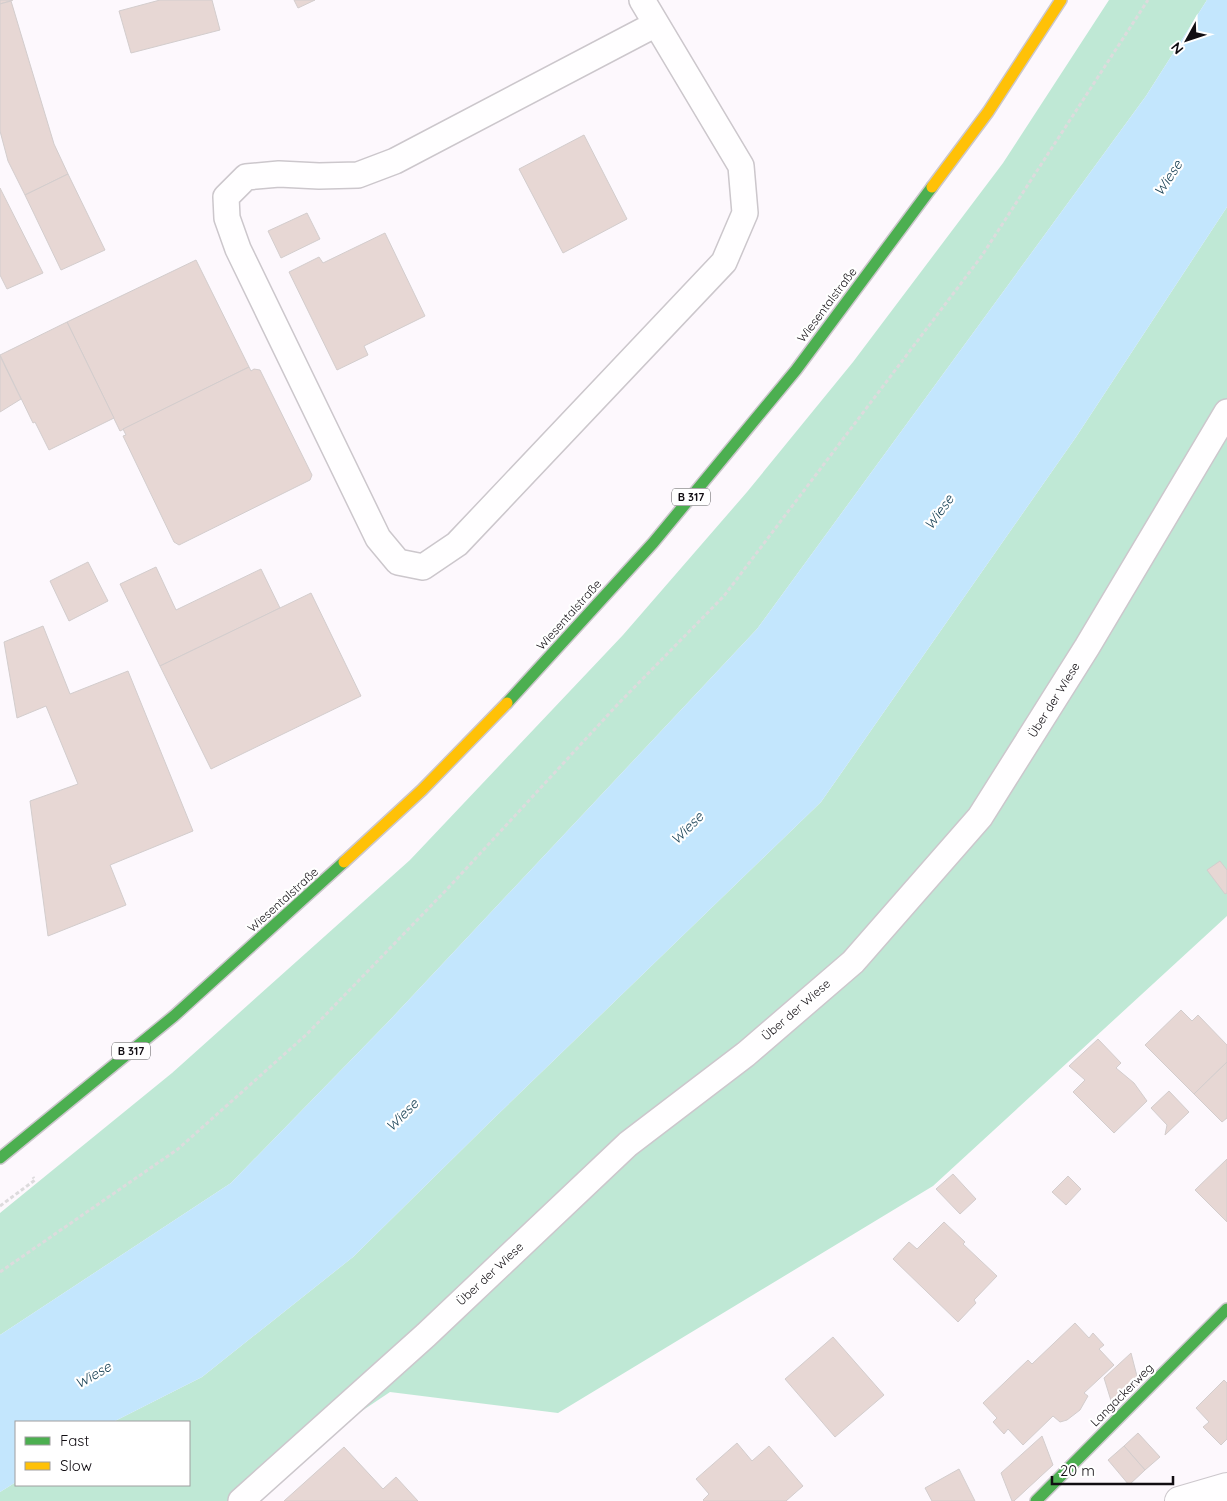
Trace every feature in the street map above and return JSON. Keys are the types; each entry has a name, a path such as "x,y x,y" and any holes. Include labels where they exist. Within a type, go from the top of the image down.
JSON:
{"main road":[{"name":"Wiesentalstraße","path":"0,1158 174,1016 422,790 499,712 653,543 796,370 988,112 1061,0"},
{"name":"Langackerweg","path":"1036,1501 1227,1309"}],"street":[{"path":"1179,1501 1227,1487"}],"lane":[{"path":"642,0 742,166 745,213 724,262 457,544 423,567 398,562 378,538 238,249 227,218 226,197 246,177 279,174 358,175 395,161 656,24"},
{"name":"Über der Wiese","path":"241,1501 426,1334 628,1144 746,1054 852,962 980,818 1087,647 1227,412"}],"path":[{"path":"0,1272 178,1149 307,1034 451,885 618,704 724,596 981,257 1148,0"}],"green space":[{"path":"1109,0 1207,0 1146,96 757,629 388,1022 231,1183 0,1335 0,1213 172,1073 410,860 623,635 747,492 853,362 1003,163"},
{"path":"1227,207 1227,916 933,1186 558,1413 390,1392 228,1501 0,1501 0,1492 15,1483 15,1486 190,1486 190,1421 115,1421 202,1377 353,1257 821,802 1076,437"}],"water":[{"name":"Wiese","path":"1207,0 1227,0 1227,207 1076,437 821,802 353,1257 202,1377 115,1421 15,1421 15,1483 0,1492 0,1335 231,1183 388,1022 757,629 1146,96"}],"building":[{"path":"0,0 13,0 0,4"},
{"path":"160,0 212,0 220,30 131,53 119,11"},
{"path":"294,0 315,0 298,8"},
{"path":"11,1 54,144 68,174 25,195 8,161 0,131 0,4"},
{"path":"584,135 627,219 563,253 519,169"},
{"path":"68,174 105,250 61,270 25,195"},
{"path":"0,188 43,273 7,289 0,275"},
{"path":"307,213 320,239 281,258 268,231"},
{"path":"385,233 425,316 364,346 368,355 337,370 289,272 319,257 323,263"},
{"path":"196,260 249,367 120,431 67,322"},
{"path":"67,322 114,418 49,450 35,422 33,423 0,355"},
{"path":"0,356 21,399 0,412"},
{"path":"249,367 251,371 254,369 260,370 312,475 310,480 179,545 174,542 123,436 126,435 123,429"},
{"path":"88,562 108,601 69,621 50,581"},
{"path":"156,567 176,610 261,569 280,608 160,666 120,584"},
{"path":"311,593 361,696 211,769 160,666"},
{"path":"43,626 70,694 128,671 193,831 110,865 126,905 48,936 30,801 78,784 46,706 17,718 4,642"},
{"path":"1220,861 1227,870 1227,893 1225,894 1207,870"},
{"path":"1181,1010 1192,1021 1198,1015 1227,1045 1227,1062 1194,1094 1145,1045"},
{"path":"1098,1039 1121,1063 1116,1068 1134,1083 1147,1101 1114,1133 1073,1092 1085,1080 1069,1066"},
{"path":"1227,1062 1227,1118 1222,1122 1194,1094"},
{"path":"1169,1091 1189,1112 1165,1135 1167,1125 1151,1108"},
{"path":"1227,1159 1227,1222 1195,1190"},
{"path":"953,1174 976,1199 960,1214 936,1189"},
{"path":"1068,1176 1081,1189 1066,1205 1052,1192"},
{"path":"944,1222 965,1242 963,1244 997,1276 974,1300 976,1303 958,1322 893,1259 909,1242 917,1249"},
{"path":"1075,1323 1089,1338 1093,1333 1104,1345 1099,1349 1114,1365 1084,1393 1088,1396 1080,1410 1067,1420 1060,1422 1053,1416 1023,1445 1008,1429 1004,1434 993,1422 997,1418 983,1403 1028,1360 1032,1364"},
{"path":"833,1337 884,1395 835,1437 785,1379"},
{"path":"1131,1353 1139,1384 1113,1407 1104,1378"},
{"path":"1224,1380 1227,1383 1227,1439 1221,1445 1203,1427 1209,1422 1196,1408"},
{"path":"1138,1433 1160,1457 1145,1470 1124,1446"},
{"path":"1042,1436 1053,1465 1012,1501 1001,1473"},
{"path":"737,1443 752,1461 769,1446 803,1486 786,1501 704,1501 709,1494 696,1479"},
{"path":"1124,1446 1145,1470 1129,1485 1108,1460"},
{"path":"344,1447 383,1489 396,1477 418,1501 284,1501"},
{"path":"959,1469 975,1501 932,1501 925,1488"}],"traffic: fast":[{"path":"507,703 653,543 796,370 932,187"},
{"path":"0,1158 174,1016 344,862"},
{"path":"1036,1501 1227,1309"}],"traffic: slow":[{"path":"932,187 988,112 1061,0"},
{"path":"344,862 422,790 507,703"}]}
